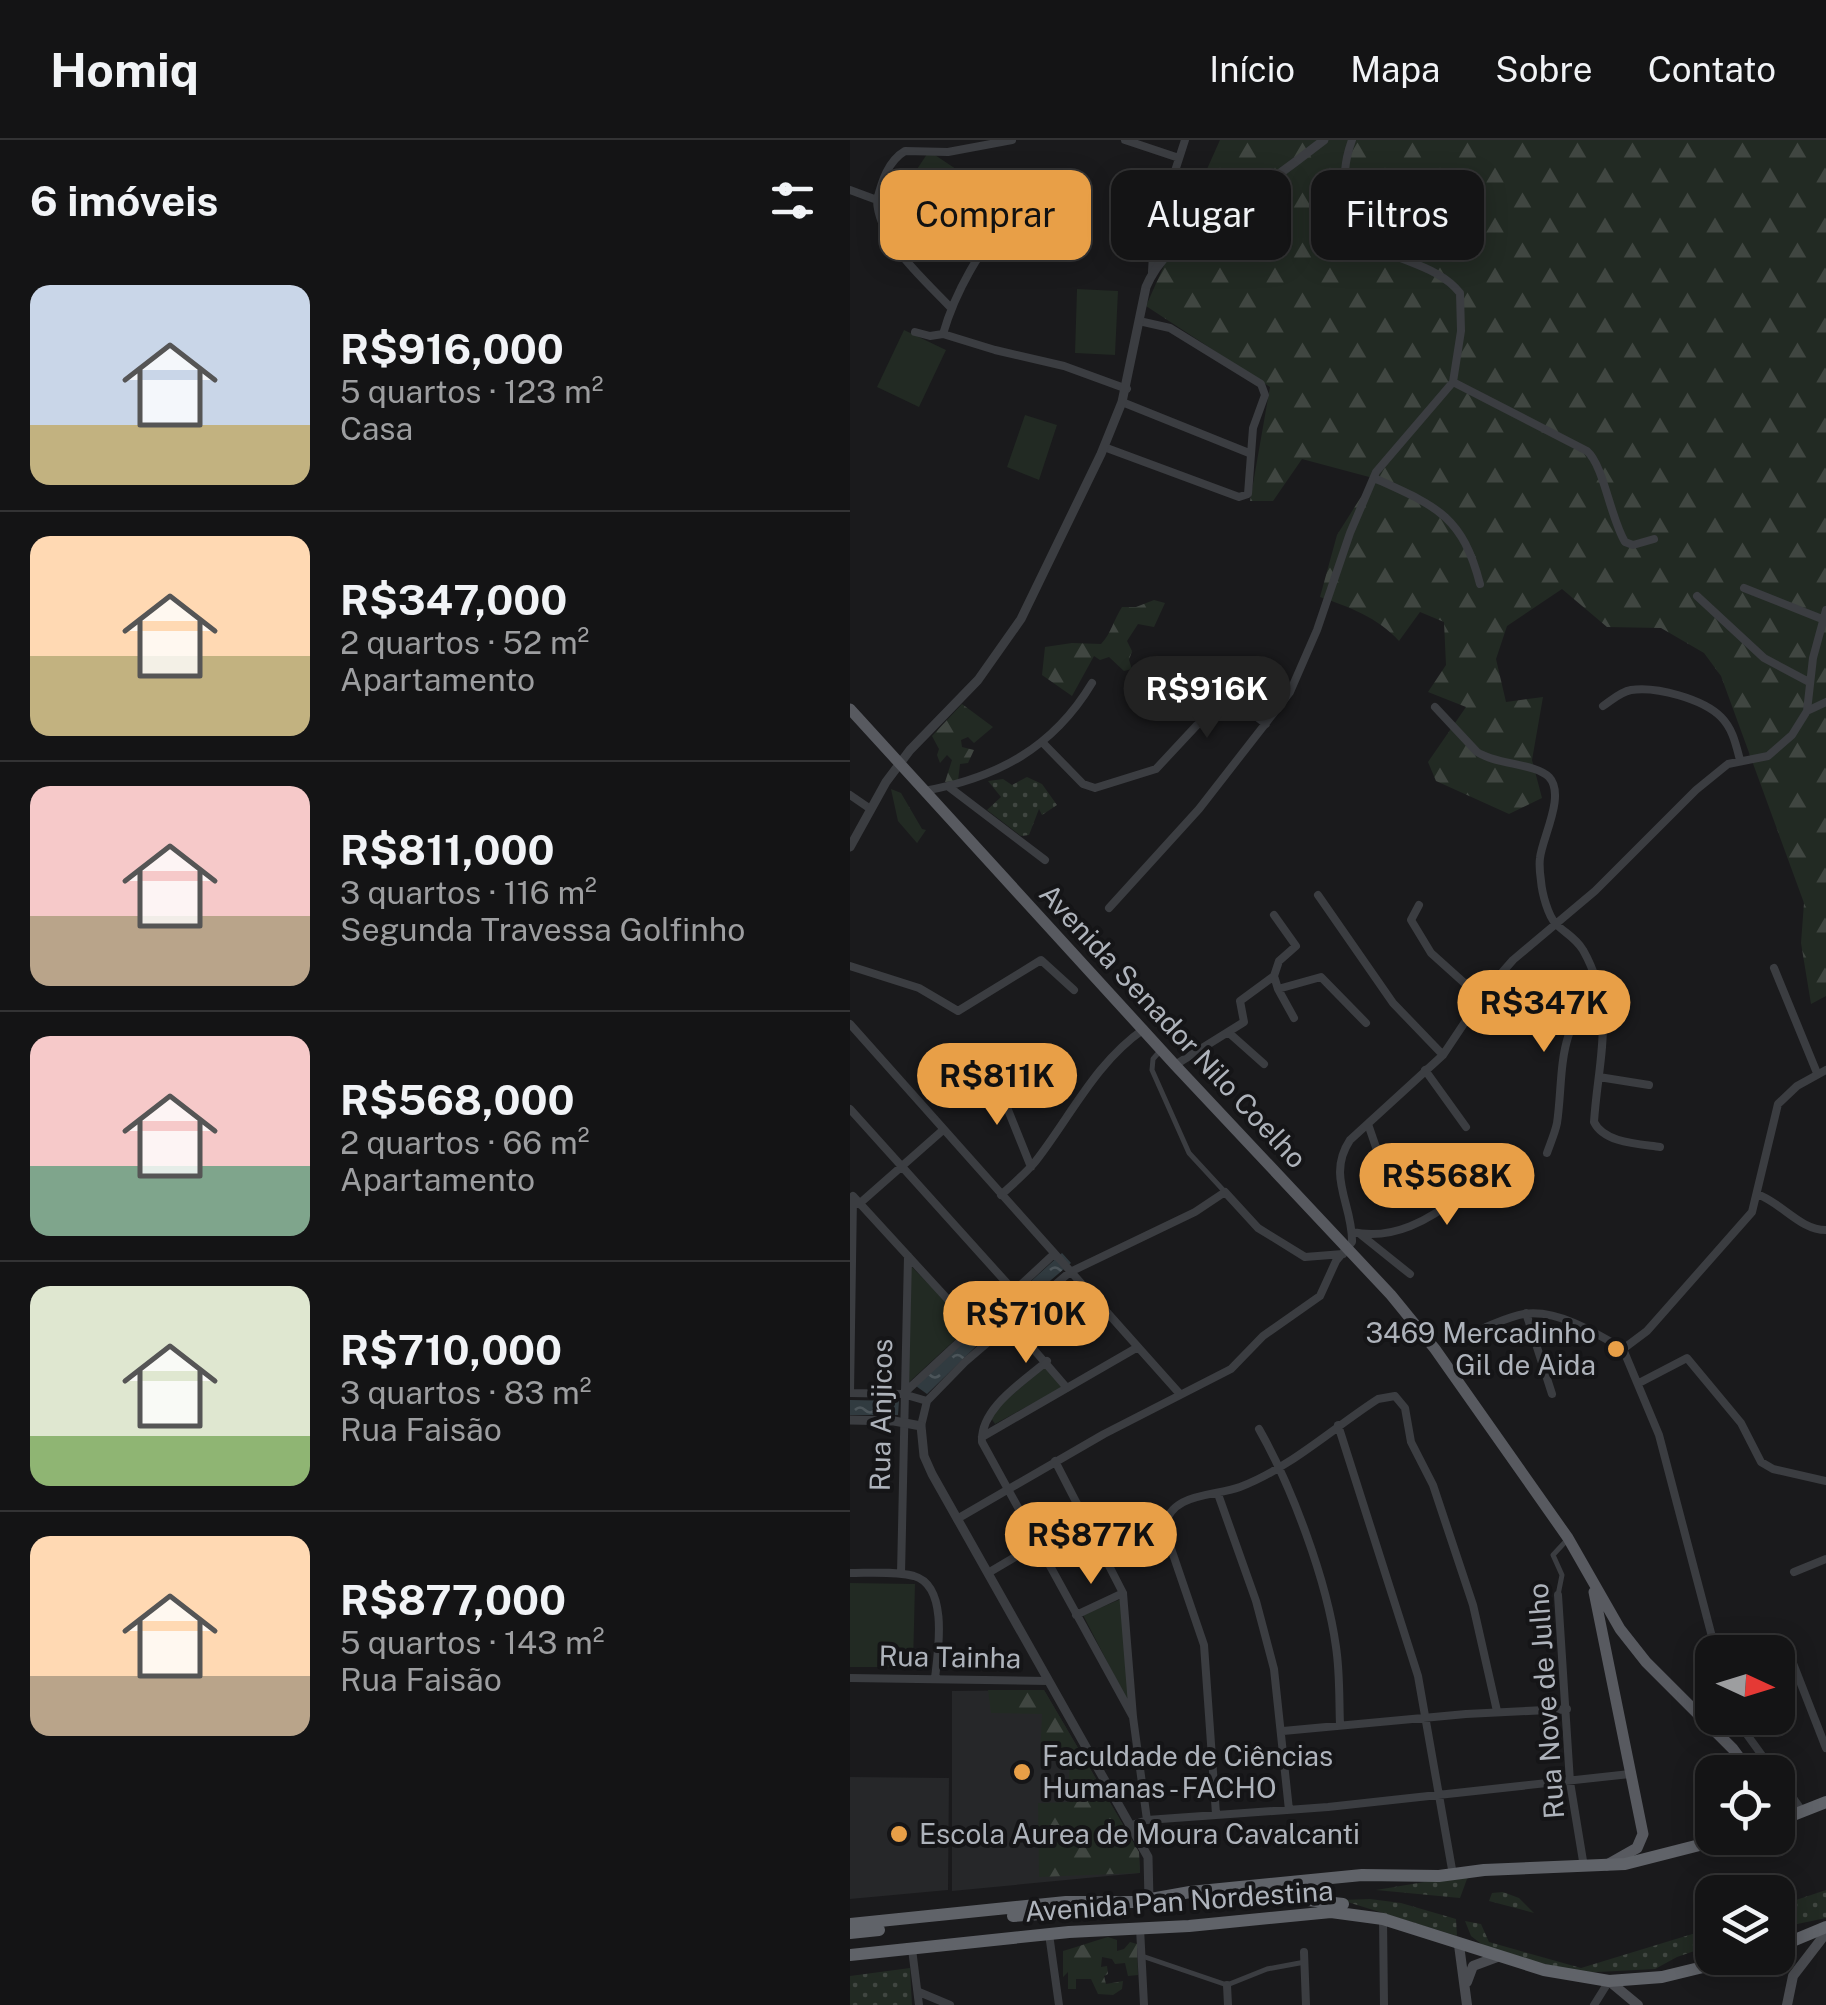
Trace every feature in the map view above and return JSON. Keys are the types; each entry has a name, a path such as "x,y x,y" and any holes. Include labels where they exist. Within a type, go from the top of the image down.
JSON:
{"highway":[{"path":"1795,1812 1826,1802"},
{"name":"Avenida Pan Nordestina","path":"850,1933 1108,1909 1190,1892 1362,1875 1453,1875 1484,1870 1608,1866 1695,1847"},
{"path":"1290,1898 1344,1904 1383,1919"},
{"name":"Avenida Pan Nordestina","path":"850,1924 1066,1902 1134,1902"},
{"name":"Avenida Pan Nordestina","path":"850,1956 1050,1934 1331,1912 1383,1919 1544,1970 1609,1981 1695,1968"},
{"path":"1795,1941 1826,1930"}],"main road":[{"name":"Avenida Senador Nilo Coelho","path":"850,709 1435,1349 1568,1538 1620,1629 1638,1653 1737,1755"},
{"name":"Avenida Senador Nilo Coelho","path":"1590,1578 1643,1834 1637,1848 1608,1866"},
{"path":"1787,2005 1793,1976 1826,1930"},
{"path":"1458,1945 1467,2005"},
{"path":"1466,1988 1473,1966 1498,1956"},
{"path":"1609,1981 1638,2005"}],"street":[{"path":"950,308 883,224 878,200 882,180 898,154 905,150 948,152 1012,140"},
{"path":"1125,140 1179,158"},
{"path":"850,844 900,764 1002,648 1104,447 1126,389 1152,272 1154,236 1185,140"},
{"path":"1152,272 1182,240 1324,140"},
{"path":"1109,908 1199,809 1300,674 1350,533 1374,478 1453,382 1460,293 1444,278 1379,247 1354,229 1344,187 1344,162 1352,140"},
{"path":"850,190 878,200"},
{"path":"943,334 950,308 976,260"},
{"path":"1104,447 1242,498 1248,494 1252,428 1266,394 1261,384 1170,328 1139,321"},
{"path":"915,332 943,334 1077,370 1126,389"},
{"path":"1453,382 1587,451 1598,466 1625,542 1633,545 1654,539"},
{"path":"1122,402 1249,453"},
{"path":"1374,478 1432,507 1455,524 1472,552 1480,584"},
{"path":"1410,1274 1356,1233 1341,1195 1340,1160 1350,1140 1443,1055 1480,998 1513,960 1595,891 1696,790 1728,764 1761,758 1781,746 1806,711 1824,614 1744,588"},
{"path":"1697,596 1764,658 1809,682"},
{"path":"924,791 990,773 1043,743 1062,726 1092,683"},
{"path":"1603,706 1633,690 1671,695 1704,706 1720,716 1728,727 1740,760"},
{"path":"1806,711 1826,702"},
{"path":"1436,707 1486,758 1539,772 1554,785 1555,798 1540,858 1541,886 1554,923 1570,933 1584,952 1601,994 1605,1016 1594,1122 1599,1131 1632,1143 1660,1147"},
{"path":"1043,743 1083,784 1095,788 1156,769 1196,725 1213,714 1248,710 1266,724"},
{"path":"949,787 1045,860"},
{"path":"850,795 869,808"},
{"path":"1318,894 1394,1002 1443,1055"},
{"path":"1419,906 1410,920 1424,944 1480,998"},
{"path":"1274,914 1296,942 1277,965 1274,976 1294,1018"},
{"path":"850,966 918,988 958,1011 1041,960 1074,990"},
{"path":"1622,1349 1647,1331 1742,1226 1755,1207 1778,1104 1822,1072 1774,968"},
{"path":"1174,1065 1244,1022 1240,1001 1274,976"},
{"path":"1278,989 1321,977 1366,1023"},
{"path":"1547,1154 1557,1122 1564,1049 1581,1009 1601,994"},
{"path":"850,1024 1179,1393"},
{"path":"1001,1195 1032,1166 1088,1084 1122,1045 1144,1029"},
{"path":"1228,1032 1264,1064"},
{"path":"1162,1050 1153,1059 1152,1070 1189,1153 1258,1228 1305,1258 1345,1251"},
{"path":"1425,1070 1466,1128"},
{"path":"994,1075 1032,1166"},
{"path":"1599,1077 1649,1085"},
{"path":"850,1109 1014,1291"},
{"path":"1368,1124 1378,1153 1398,1157 1412,1154"},
{"path":"854,1198 902,1168 943,1130"},
{"path":"1149,1900 1148,1857 957,1519 924,1456 922,1426 928,1400 1069,1271 1195,1212 1225,1192"},
{"path":"1356,1233 1383,1235 1410,1227 1462,1194"},
{"path":"1758,1194 1778,1203 1808,1227 1826,1230"},
{"path":"854,1198 974,1328"},
{"path":"854,1198 850,1393 903,1394 928,1400"},
{"path":"957,1519 1055,1461 1231,1368 1263,1336 1320,1296 1336,1261 1356,1233"},
{"path":"903,1394 1055,1255"},
{"name":"Rua Anjicos","path":"901,1574 908,1256"},
{"path":"1526,1313 1552,1394"},
{"path":"1486,1327 1526,1313 1560,1319 1622,1349 1640,1383 1671,1477 1712,1635"},
{"path":"1010,1323 1067,1388"},
{"path":"981,1438 1138,1346"},
{"path":"1640,1383 1687,1358 1740,1423 1762,1462 1773,1469 1826,1480"},
{"path":"1046,1361 992,1411 981,1438 1134,1717"},
{"path":"1216,1814 1204,1645 1164,1528 1166,1518 1180,1502 1244,1486 1281,1467 1378,1399 1395,1396 1405,1408 1411,1442 1432,1485 1478,1623 1497,1712"},
{"path":"850,1421 922,1426"},
{"path":"1338,1425 1410,1648 1453,1875"},
{"path":"1260,1429 1281,1467 1308,1541 1336,1645 1340,1724"},
{"path":"1055,1461 1123,1592 1147,1820"},
{"path":"1218,1494 1264,1625 1274,1668 1290,1810"},
{"path":"1095,1533 1148,1518 1164,1528"},
{"name":"Rua Nove de Julho","path":"1568,1538 1553,1555 1562,1574 1558,1594 1570,1782 1584,1868"},
{"path":"988,1572 1037,1544"},
{"path":"1794,1572 1826,1559"},
{"path":"850,1573 918,1577 933,1596 938,1614 935,1678"},
{"path":"1076,1615 1123,1592"},
{"path":"1795,1668 1826,1748"},
{"name":"Rua Tainha","path":"850,1678 1048,1681"},
{"path":"1283,1730 1567,1709"},
{"path":"1129,1826 1147,1820 1440,1796 1630,1774"},
{"path":"1383,1919 1384,2005"},
{"path":"1140,1928 1144,2005"},
{"path":"1050,1934 1059,2005"},
{"path":"912,1949 919,2005"},
{"path":"1142,1956 1227,1985 1305,1957 1306,2005"},
{"path":"1594,2005 1609,1981"},
{"path":"1227,1985 1228,2005"},
{"path":"919,1992 950,2005"}],"shaded area":[{"name":"Faculdade de Ciências Humanas - FACHO","path":"1044,1690 1139,1852 1140,1873 952,1891 952,1691"},
{"name":"Escola Aurea de Moura Cavalcanti","path":"850,1777 949,1778 948,1890 850,1899"}],"green space":[{"path":"1220,140 1826,140 1826,996 1811,1004 1801,943 1804,903 1721,676 1704,653 1661,628 1607,627 1562,589 1507,626 1496,659 1506,702 1543,697 1532,760 1542,798 1509,814 1436,781 1428,762 1466,707 1428,692 1446,665 1444,622 1420,612 1399,641 1372,619 1320,597 1337,535 1373,478 1302,459 1273,501 1250,501 1270,387 1146,306 1167,260 1291,260 1291,170 1207,170"},
{"path":"929,151 958,170 916,170"},
{"path":"1077,289 1118,291 1115,355 1075,353"},
{"path":"904,330 946,350 919,407 877,387"},
{"path":"1025,415 1057,425 1039,480 1007,467"},
{"path":"1154,600 1165,603 1154,627 1138,624 1127,641 1132,651 1132,669 1124,671 1109,657 1100,660 1094,656 1072,696 1042,675 1045,647 1101,644 1122,607"},
{"path":"962,704 993,727 974,743 968,737 961,740 962,747 974,750 968,763 960,764 958,781 945,782 952,760 947,755 940,763 939,749 932,736"},
{"path":"1027,777 1042,784 1057,805 1042,815 1039,809 1029,835 1021,836 987,810 1001,797 988,781 1003,779 1012,785"},
{"path":"891,789 901,793 926,830 917,843 898,821"},
{"path":"909,1264 970,1326 906,1385"},
{"path":"1045,1367 1063,1387 995,1424 991,1418 999,1406"},
{"path":"850,1583 915,1584 913,1667 850,1667"},
{"path":"1121,1599 1131,1708 1083,1615"},
{"path":"988,1690 1044,1690 1139,1852 1140,1873 1039,1877 1038,1803 1069,1802 1069,1757 1040,1757 1042,1714 991,1713"},
{"path":"1473,1874 1460,1898 1376,1890"},
{"path":"1826,1890 1826,1918 1795,1924 1795,1900"},
{"path":"1492,1893 1519,1898 1534,1913 1489,1901"},
{"path":"1341,1900 1401,1903 1456,1919 1457,1936"},
{"path":"1465,1921 1481,1924 1489,1942 1581,1968 1695,1933 1695,1951 1655,1969 1579,1973 1488,1949 1471,1936"},
{"path":"1108,1937 1117,1940 1117,1951 1130,1942 1137,1944 1138,1975 1128,1976 1125,1963 1115,1964 1102,1957 1101,1967 1107,1966 1106,1984 1123,1981 1122,1989 1113,1995 1098,1994 1091,1979 1076,1979 1076,1989 1068,1989 1068,1972 1063,1977 1063,1951"},
{"path":"910,1968 912,2005 850,2005 850,1976"}],"water":[{"path":"1062,1253 1071,1263 998,1325 927,1394 916,1386"},
{"path":"850,1400 899,1401 898,1415 850,1415"}],"place":[{"name":"3469 Mercadinho Gil de Aida","path":"1616,1349"},
{"name":"Faculdade de Ciências Humanas - FACHO","path":"1022,1772"},
{"name":"Escola Aurea de Moura Cavalcanti","path":"899,1834"}]}
